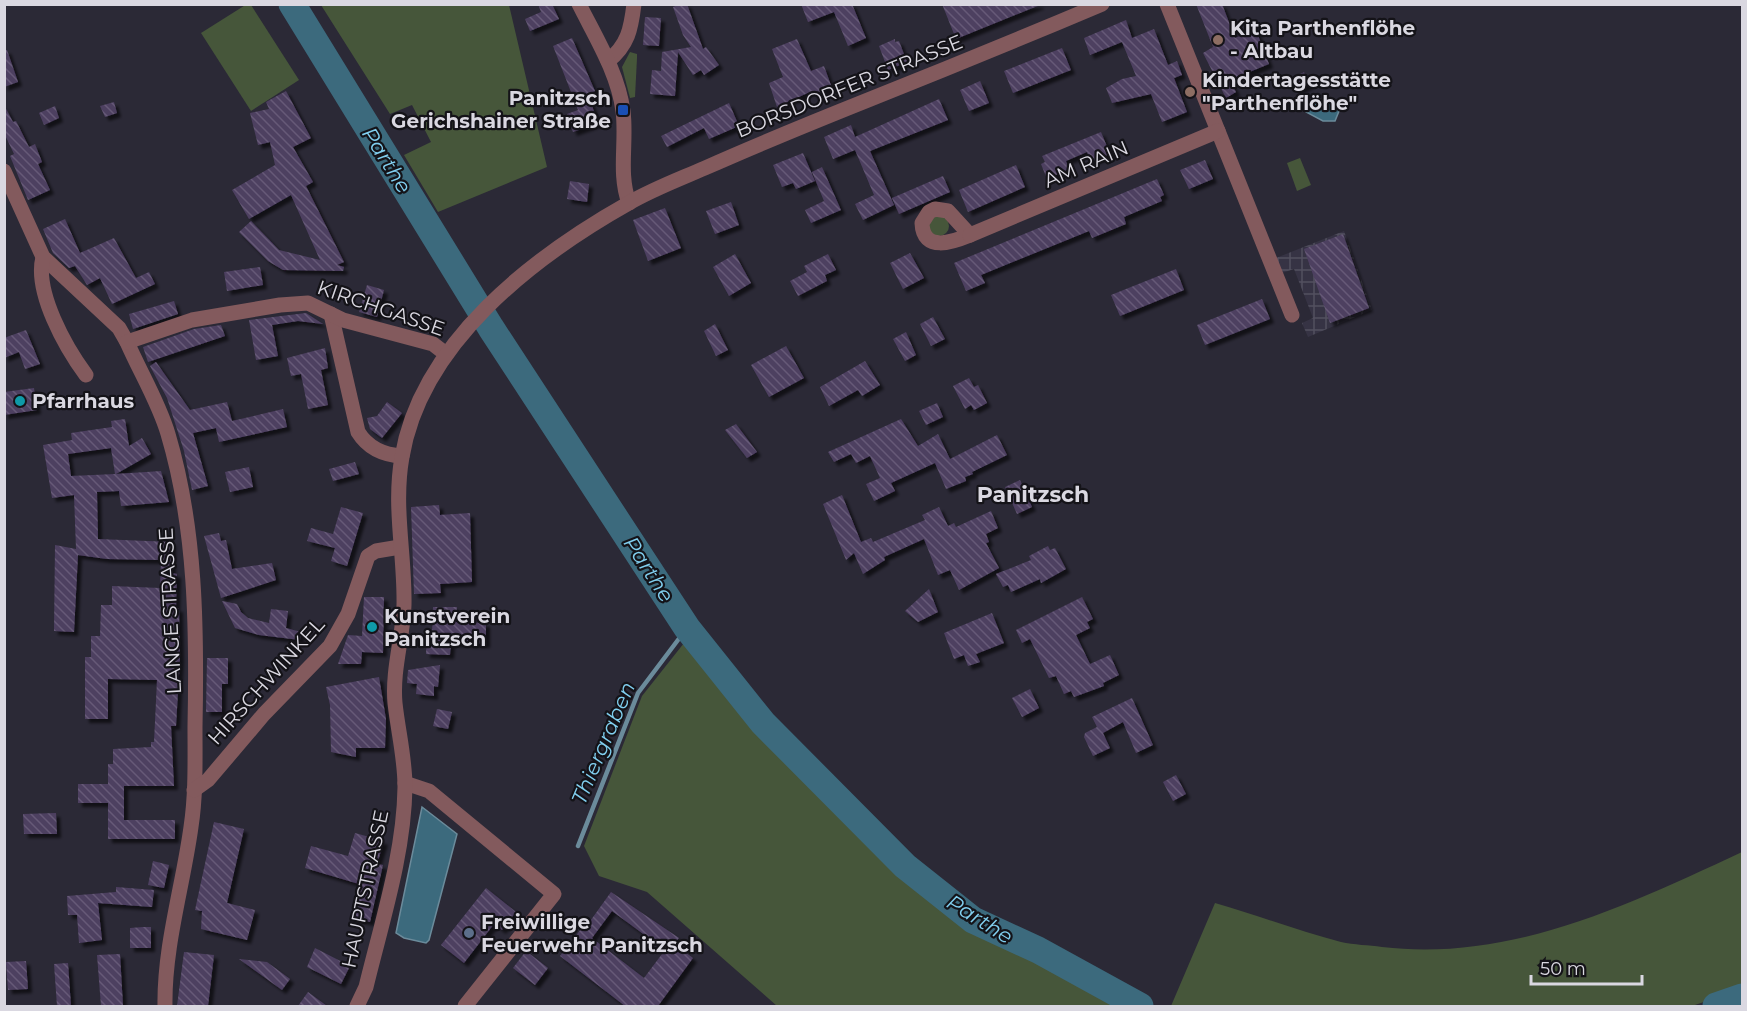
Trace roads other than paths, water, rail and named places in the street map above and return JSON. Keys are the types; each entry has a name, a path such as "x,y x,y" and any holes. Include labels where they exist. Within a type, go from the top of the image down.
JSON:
{"street":[{"path":"579,4 617,84 623,110 622,169 624,188 629,203"},
{"path":"608,61 618,53 630,33 634,4"},
{"name":"BORSDORFER STRASSE","path":"614,213 629,203 795,130 1102,4"},
{"path":"1167,4 1292,315"},
{"name":"AM RAIN","path":"970,235 1218,131"},
{"name":"LANGE STRASSE","path":"4,171 43,257 119,328 127,342 168,432 190,544 196,683 194,790 191,825 166,979 165,1006"},
{"name":"HAUPTSTRASSE","path":"361,1005 404,819 405,783 395,702 395,677 404,605 398,493 402,456 413,412 432,374 467,328 555,252 614,213"},
{"name":"LANGE STRASSE","path":"43,257 42,278 54,322 67,348 86,375"},
{"name":"KIRCHGASSE","path":"127,342 192,320 280,304 308,303 344,320 433,344 446,354"},
{"path":"331,314 358,432 365,443 378,451 402,456"},
{"name":"HIRSCHWINKEL","path":"194,790 208,780 264,714 330,646 348,614 368,556 376,551 400,547"},
{"path":"405,783 429,791 554,894 465,1006"}],"water":[{"path":"1310,100 1333,103 1339,111 1335,121 1323,121 1306,112"},
{"path":"422,807 457,834 429,940 426,943 404,938 396,933"}],"waterway":[{"name":"Parthe","path":"292,4 491,328 687,628 763,723 905,866 973,920 1038,950 1140,1006"},
{"name":"Thiergraben","path":"578,846 638,693 687,628"},
{"name":"Parthe","path":"1716,1006 1742,997"}],"place":[{"name":"Kita Parthenflöhe - Altbau","path":"1218,40"},
{"name":"Kindertagesstätte \"Parthenflöhe\"","path":"1190,92"},
{"name":"Panitzsch Gerichshainer Straße","path":"623,110"},
{"name":"Pfarrhaus","path":"20,401"},
{"name":"Kunstverein Panitzsch","path":"372,627"},
{"name":"Freiwillige Feuerwehr Panitzsch","path":"469,933"}],"district":[{"name":"Panitzsch","path":"1033,494"}]}
